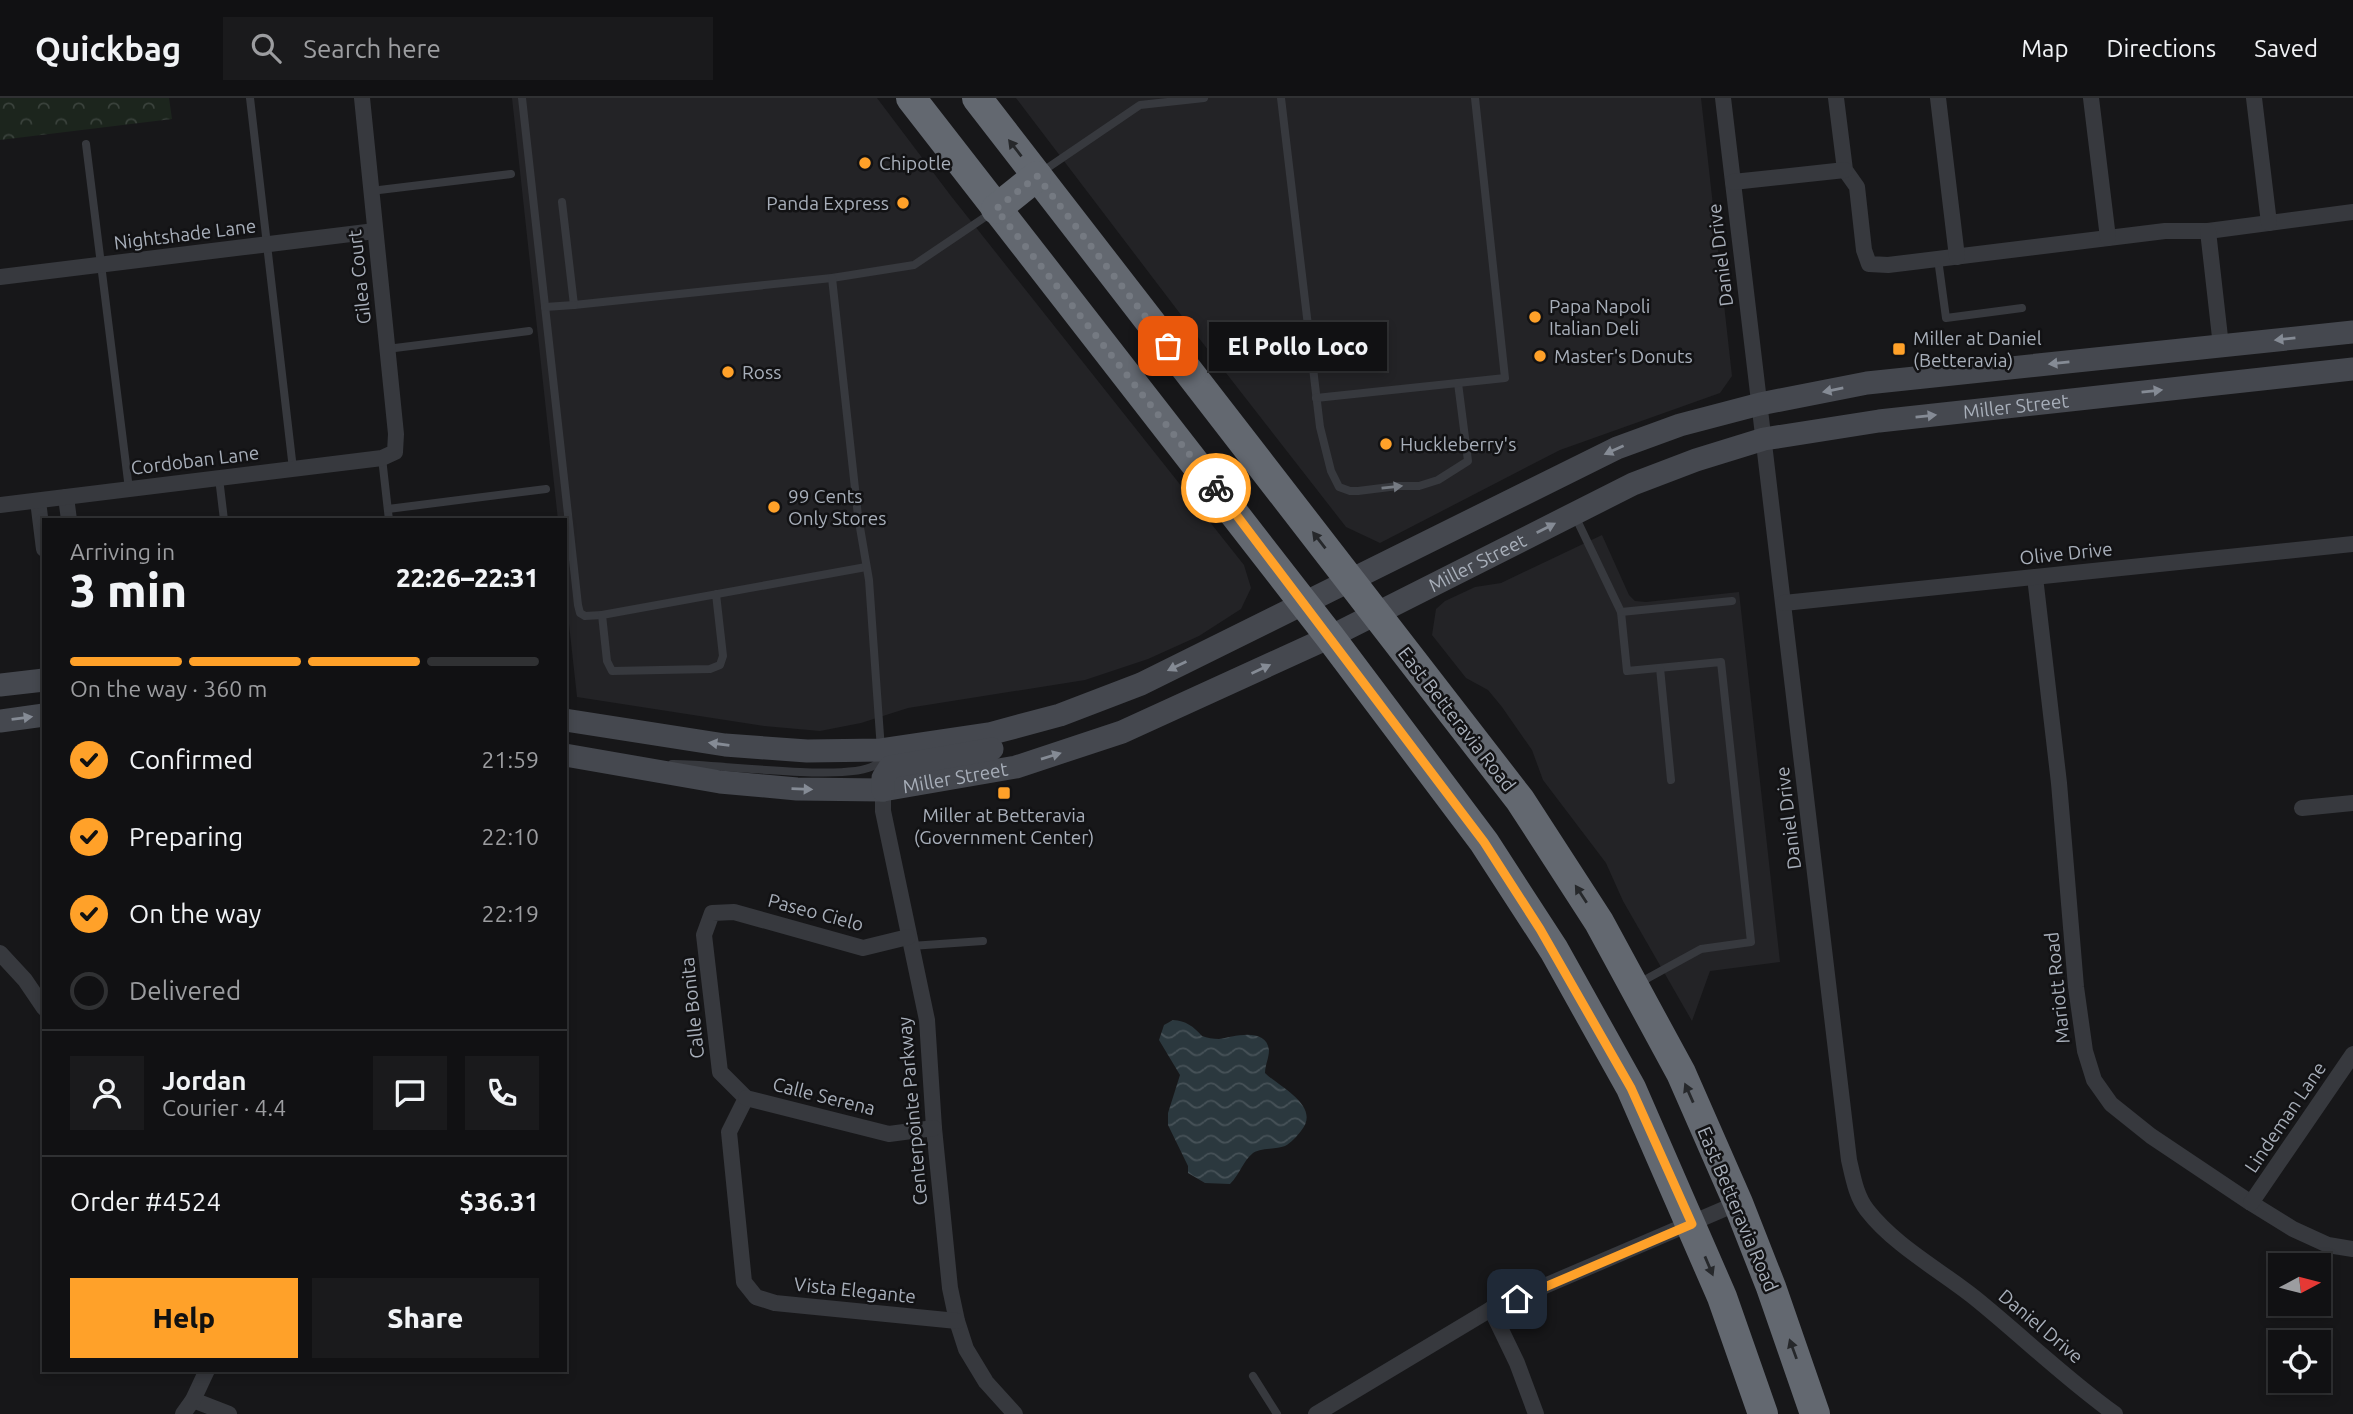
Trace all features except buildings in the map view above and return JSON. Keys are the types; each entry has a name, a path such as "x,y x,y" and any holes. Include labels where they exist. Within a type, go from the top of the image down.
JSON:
{"highway":[{"path":"911,98 1330,637 1484,842 1554,950 1631,1088 1722,1297 1763,1414"},
{"name":"East Betteravia Road","path":"977,98 1520,800 1599,922 1681,1073 1738,1203 1771,1287 1815,1414"},
{"path":"996,209 1037,176"}],"street":[{"name":"Gilea Court","path":"362,98 396,434 388,455"},
{"name":"Daniel Drive","path":"1723,98 1849,1160 1855,1188 1866,1209 1889,1233 1976,1299 2110,1412"},
{"path":"1836,98 1845,170 1857,187 1864,250 1869,264 1888,265 2165,231 2208,231 2353,212"},
{"path":"1938,98 1957,257"},
{"path":"2091,98 2108,238"},
{"path":"2253,98 2269,223"},
{"path":"1733,182 1845,170"},
{"name":"Nightshade Lane","path":"0,277 375,231"},
{"path":"2208,231 2221,346"},
{"name":"Miller Street","path":"567,720 725,745 807,751 881,750 989,734 1060,715 1141,684 1617,448 1680,425 1760,404 1867,383 2353,331"},
{"name":"Miller Street","path":"567,755 720,782 797,789 883,790 1016,766 1079,748 1122,732 1330,637 1633,484 1696,460 1764,439 1879,421 2353,369"},
{"name":"Cordoban Lane","path":"0,505 388,455"},
{"path":"66,497 69,518"},
{"path":"38,500 42,533"},
{"name":"Olive Drive","path":"1784,603 2353,544"},
{"name":"Mariott Road","path":"2035,577 2059,783 2076,987 2085,1051 2094,1080 2111,1104 2151,1136 2251,1203 2292,1229 2328,1245 2353,1249"},
{"path":"0,685 42,680"},
{"path":"0,721 42,715"},
{"path":"883,790 883,778 890,767 1003,746 1034,734 1060,715"},
{"name":"Centerpointe Parkway","path":"883,790 883,811 927,1020 934,1129 950,1288 966,1349 986,1382 1015,1414"},
{"path":"2302,808 2353,803"},
{"name":"Paseo Cielo","path":"712,913 734,912 863,948 909,941"},
{"name":"Calle Bonita","path":"712,913 705,935 720,1072 746,1098"},
{"path":"0,953 25,980 42,1005"},
{"name":"Lindeman Lane","path":"2251,1203 2353,1054"},
{"name":"Calle Serena","path":"746,1098 889,1134 934,1129"},
{"name":"Vista Elegante","path":"746,1098 729,1132 744,1282 751,1293 775,1303 957,1321"},
{"path":"1318,1413 1491,1309 1738,1203"},
{"path":"1491,1309 1517,1363 1536,1414"},
{"path":"183,1414 206,1372"},
{"path":"193,1400 229,1414"}],"lane":[{"path":"250,98 293,469"},
{"path":"522,98 580,613 585,616 602,615 866,567"},
{"path":"1037,176 1057,159 1140,105 1204,98"},
{"path":"1281,98 1320,427 1331,471 1339,487 1358,491 1429,484 1468,461 1458,383"},
{"path":"1316,398 1505,378 1475,98"},
{"path":"86,144 129,489"},
{"path":"371,191 511,174"},
{"path":"562,202 574,305"},
{"path":"545,307 832,278 914,265 996,209"},
{"path":"1938,259 1945,318 2022,308"},
{"path":"832,278 866,567 881,750"},
{"path":"387,349 529,331"},
{"path":"388,455 389,518"},
{"path":"219,478 224,518"},
{"path":"388,509 546,489"},
{"path":"1574,514 1621,612 1627,671 1721,662 1751,942 1702,949 1634,987"},
{"path":"602,615 607,661 612,671 710,668 720,665 723,656 716,594"},
{"path":"1621,612 1732,601"},
{"path":"1660,668 1671,780"},
{"name":"Miller Street","path":"620,764 699,763 743,769 825,772 863,769 877,764 881,750"},
{"path":"909,941 983,941"},
{"path":"1253,1376 1277,1414"}],"shaded area":[{"path":"512,98 877,98 951,196 1244,565 1251,588 1241,609 1199,636 1148,659 1085,680 908,708 861,723 820,731 764,726 577,697 567,606 567,518 558,518"},
{"path":"1016,98 1701,98 1732,376 1720,393 1560,450 1380,543 1346,527"},
{"path":"1602,535 1629,595 1635,601 1739,592 1780,962 1710,971 1692,1021 1623,901 1606,863 1543,780 1532,750 1488,690 1466,678 1432,635 1436,609 1445,601 1475,587 1501,583"}],"green space":[{"path":"0,98 169,98 172,119 0,140"}],"water":[{"path":"1173,1020 1189,1025 1208,1038 1255,1035 1262,1038 1269,1050 1265,1073 1296,1098 1306,1113 1306,1122 1292,1141 1285,1146 1253,1153 1230,1184 1205,1183 1188,1173 1188,1166 1168,1125 1168,1113 1180,1075 1159,1040 1164,1025"}],"way so far":[{"path":"1168,346 1037,176 996,209 1216,488"}],"place":[{"name":"Chipotle","path":"865,163"},
{"name":"Panda Express","path":"903,203"},
{"name":"Papa Napoli Italian Deli","path":"1535,317"},
{"name":"El Pollo Loco","path":"1168,346"},
{"name":"Miller at Daniel (Betteravia)","path":"1899,349"},
{"name":"Master's Donuts","path":"1540,356"},
{"name":"Ross","path":"728,372"},
{"name":"Huckleberry's","path":"1386,444"},
{"name":"99 Cents Only Stores","path":"774,507"},
{"name":"Miller at Betteravia (Government Center)","path":"1004,793"}],"route":[{"path":"1216,488 1484,842 1554,950 1631,1088 1692,1224 1517,1299"}]}
